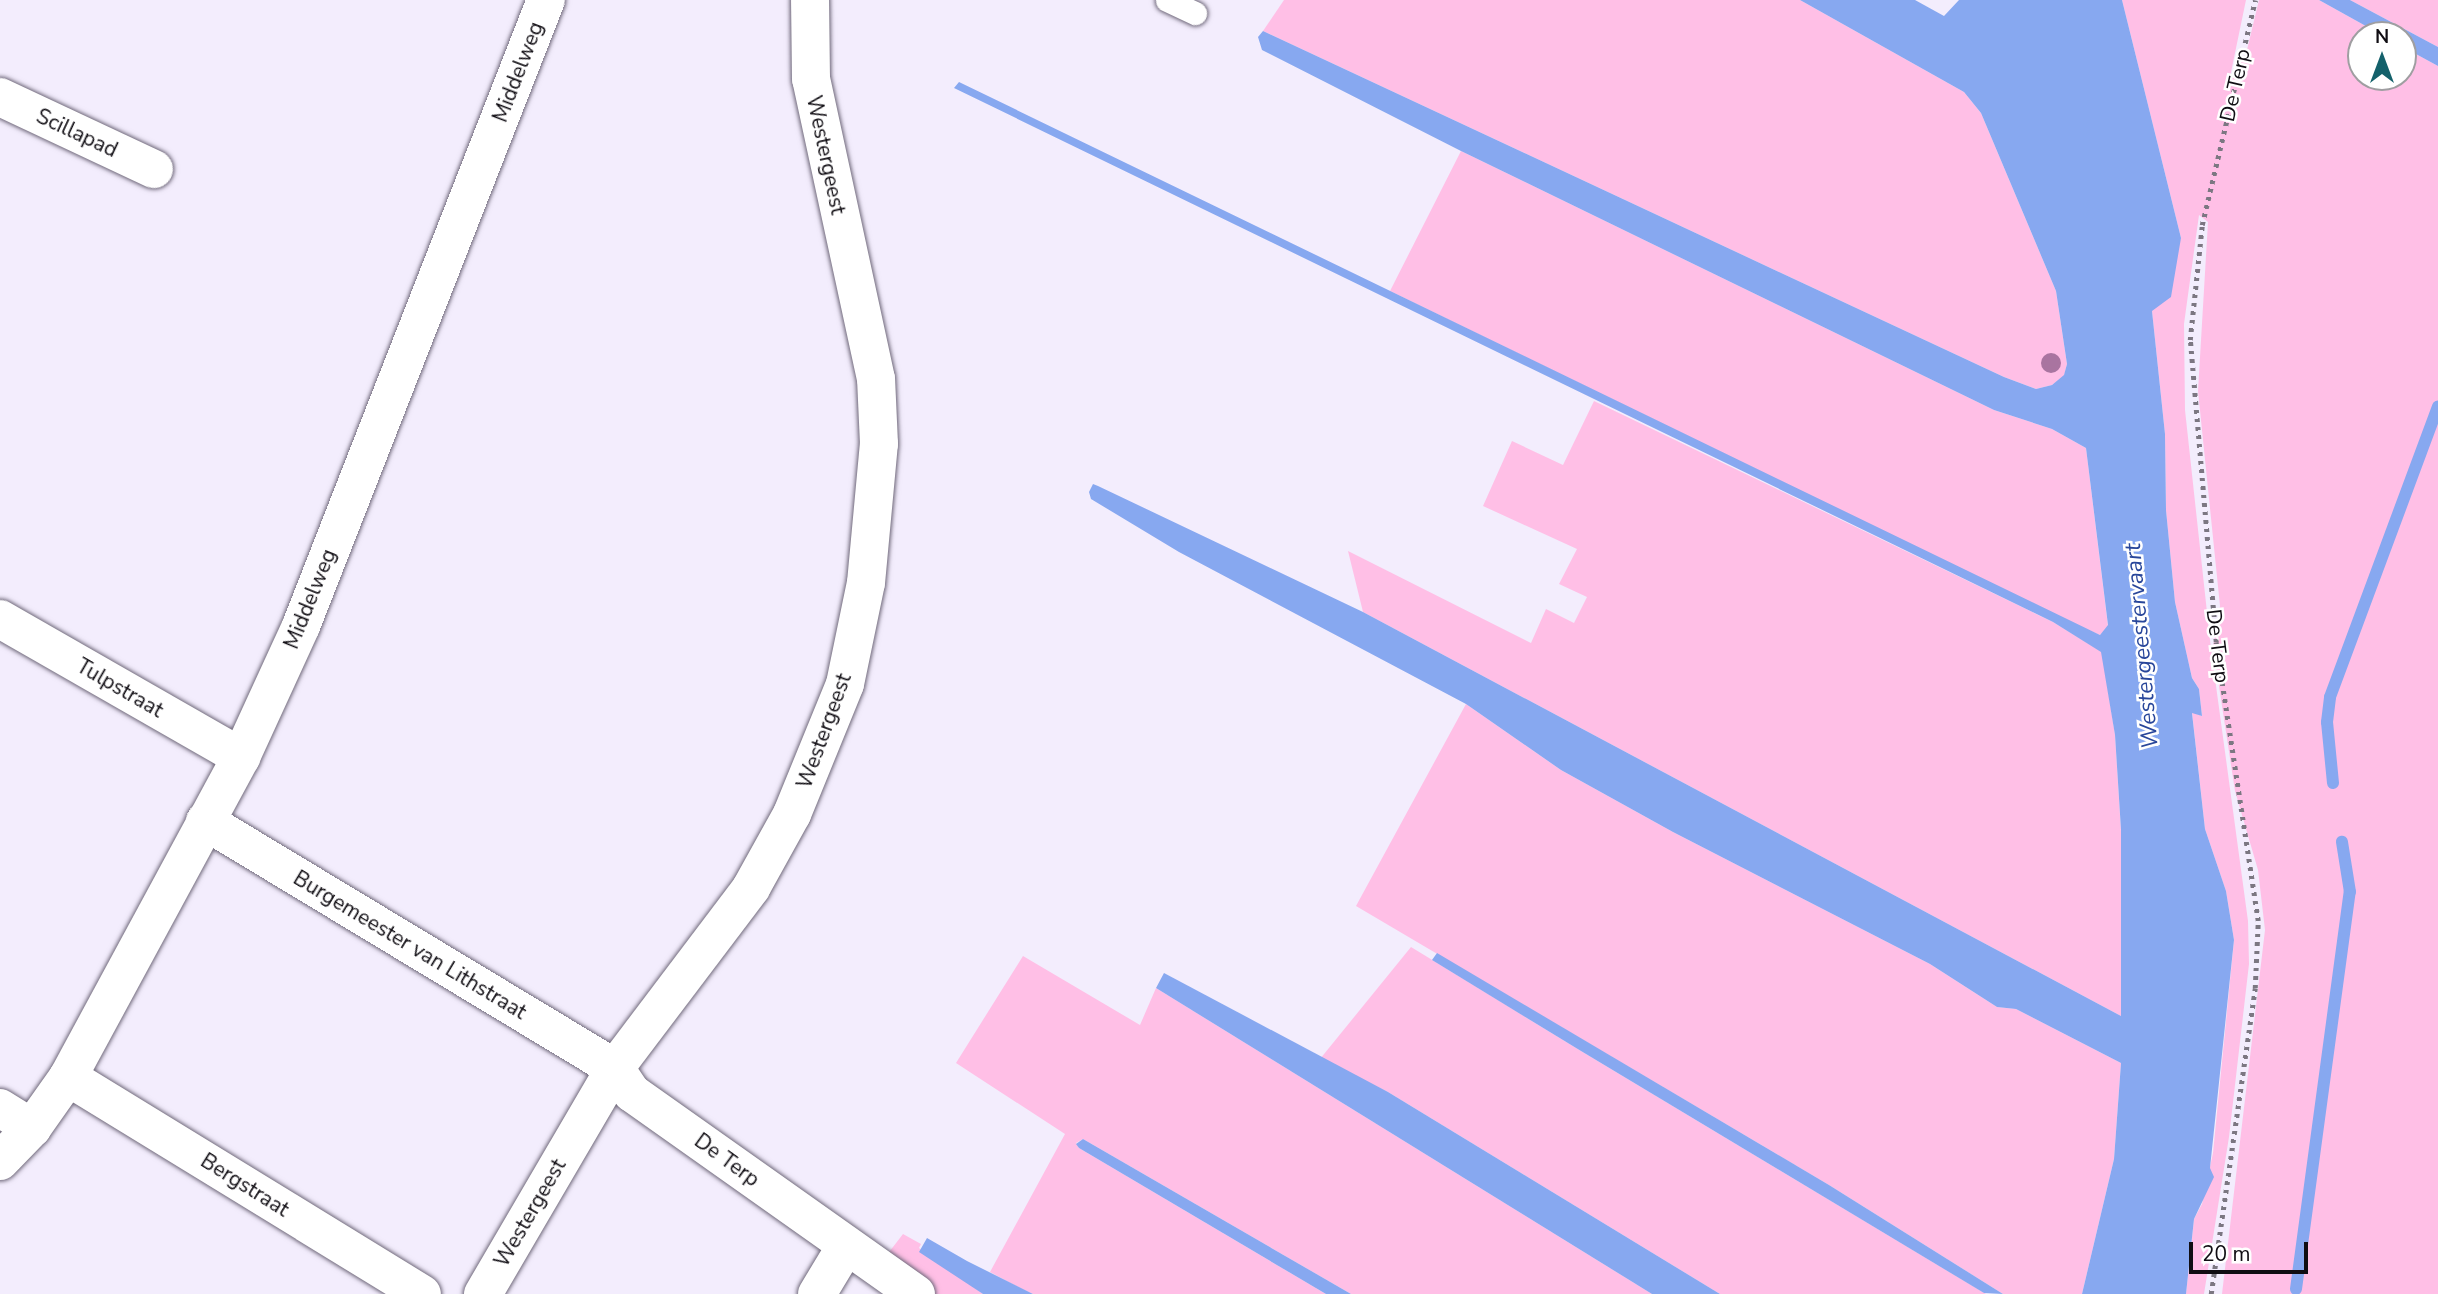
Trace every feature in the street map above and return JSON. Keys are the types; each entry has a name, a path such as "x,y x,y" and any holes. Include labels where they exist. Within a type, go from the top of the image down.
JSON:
{"street":[{"name":"Middelweg","path":"0,1161 32,1128 68,1077 241,757 301,626 546,0"},
{"name":"Westergeest","path":"483,1294 615,1068 751,888 792,814 845,684 866,583 878,444 876,379 811,79 810,0"},
{"name":"Scillapad","path":"0,97 153,169"},
{"name":"Tulpstraat","path":"0,619 241,757"},
{"name":"Burgemeester van Lithstraat","path":"205,821 615,1068"},
{"name":"De Terp","path":"615,1068 632,1093 916,1294"},
{"name":"Bergstraat","path":"68,1077 422,1294"},
{"path":"0,1108 32,1128"},
{"path":"817,1294 846,1246"}],"lane":[{"path":"1167,0 1195,13"}],"path":[{"name":"De Terp","path":"2211,1294 2255,988 2258,921 2216,642 2190,340 2202,225 2255,0"}],"shaded area":[{"path":"1284,0 1800,0 1964,92 1981,113 2056,291 2067,364 2064,376 2052,385 2036,389 2004,377 1263,31"},
{"path":"2122,0 2246,0 2230,77 2246,54 2259,0 2319,0 2357,21 2347,21 2347,91 2417,91 2417,55 2438,66 2438,1294 2222,1294 2265,930 2258,870 2235,791 2213,647 2220,606 2198,391 2208,222 2199,215 2184,324 2185,410 2211,649 2248,921 2249,964 2229,1137 2204,1294 2186,1294 2194,1219 2202,1204 2213,1153 2234,940 2226,891 2205,829 2192,712 2202,716 2199,689 2192,678 2175,602 2166,510 2165,434 2152,311 2181,238"},
{"path":"2350,0 2438,0 2438,47 2417,36 2417,21 2389,21"},
{"path":"1461,151 1994,410 2052,429 2086,448 2108,626 2100,635 2070,622 1390,291"},
{"path":"1594,401 2053,622 2102,652 2115,735 2121,831 2121,1016 1363,612 1348,551 1531,643 1546,609 1574,623 1587,597 1559,584 1577,549 1483,506 1512,441 1563,465"},
{"path":"1466,704 1561,770 1673,832 1930,964 1997,1007 2016,1009 2121,1063 2114,1159 2082,1294 2003,1294 1829,1185 1356,906"},
{"path":"1411,947 1986,1294 1720,1294 1388,1092 1320,1059"},
{"path":"1023,956 1140,1025 1156,988 1652,1294 1351,1294 1083,1139 1076,1143 1079,1148 1326,1294 1033,1294 990,1272 1065,1134 956,1063"},
{"path":"903,1234 921,1244 919,1248 983,1294 931,1294 883,1260"}],"water":[{"name":"Westergeestervaart","path":"1800,0 1915,0 1944,16 1959,0 2122,0 2181,238 2171,297 2152,311 2165,434 2166,510 2175,602 2192,678 2199,689 2202,716 2192,713 2205,829 2226,891 2234,940 2210,1168 2214,1177 2194,1219 2186,1294 2082,1294 2114,1159 2121,1063 2016,1009 1997,1007 1930,964 1673,832 1561,770 1466,704 1179,552 1091,499 1089,492 1093,484 1098,486 1363,612 2121,1016 2121,830 2115,735 2101,652 2053,622 954,88 959,82 2100,635 2108,625 2086,448 2052,429 1994,410 1461,151 1262,50 1258,37 1263,31 2004,377 2036,389 2052,385 2064,375 2067,364 2056,291 1981,113 1964,92"},
{"path":"2319,0 2350,0 2389,21 2357,21"},
{"path":"2417,36 2438,47 2438,66 2417,55"},
{"path":"1437,953 1829,1185 2003,1294 1984,1293 1581,1051 1432,960"},
{"path":"1164,973 1388,1092 1720,1294 1652,1294 1156,988"},
{"path":"1083,1139 1351,1294 1326,1294 1079,1148 1076,1144"},
{"path":"927,1238 1033,1294 983,1294 919,1252"}],"waterway":[{"path":"2333,783 2327,722 2330,697 2438,406"},
{"path":"2296,1289 2350,892 2342,842"}]}
